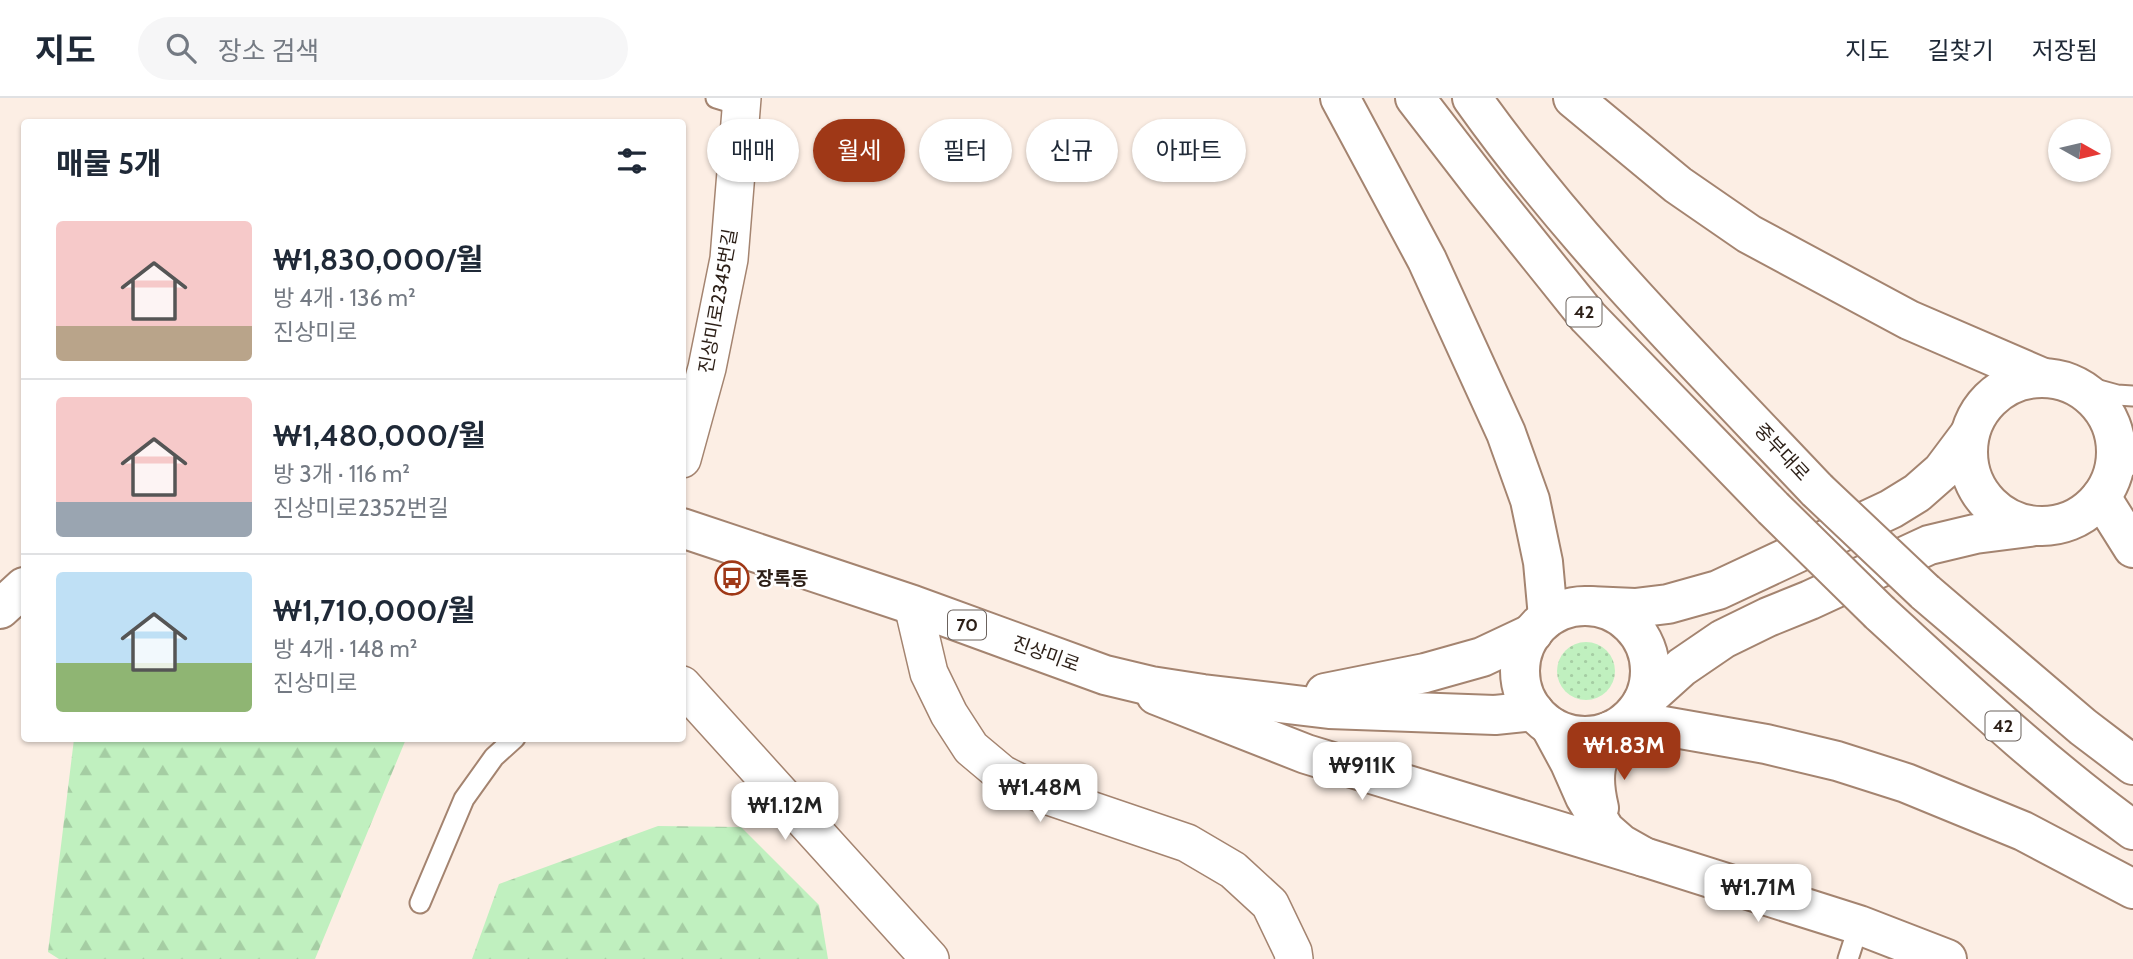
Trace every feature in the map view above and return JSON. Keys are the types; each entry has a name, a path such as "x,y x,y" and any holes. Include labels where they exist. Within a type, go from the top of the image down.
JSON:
{"main road":[{"path":"1340,98 1427,260 1506,433 1530,500 1543,562 1541,625 1523,651 1520,672 1524,693 1570,763 1585,797 1605,830 1620,844 1644,857"},
{"name":"42","path":"1415,98 1588,317 1773,508 1880,613 2003,726 2133,831"},
{"name":"중부대로","path":"1472,98 1507,146 1614,274 1817,490 1925,592 2083,727 2133,765"},
{"path":"1573,98 1678,185 1749,234 1909,320 2087,393 2104,410 2114,433 2115,480 2133,548"},
{"path":"1257,700 1323,694 1425,673 1482,657 1568,608 1635,608 1668,604 1718,590 1891,509 1917,494 1942,471 1969,435 1979,412 1996,394 2017,382 2053,379"},
{"path":"1969,435 1968,460 1974,483 1987,504 2007,519 2030,527"},
{"path":"1257,700 1329,709 1542,719 1569,734 1590,736 1627,718 1682,667 1723,639 1768,617 1929,545 1975,534 2055,526 2078,518 2115,480"},
{"name":"진상미로","path":"686,529 913,606 1105,675 1190,692 1257,700"},
{"path":"0,610 21,590"},
{"path":"1589,606 1611,611 1629,623 1642,640 1649,661 1649,682 1597,759 1593,784 1605,830"},
{"path":"1105,675 1306,754 1644,857 1854,942 1947,959"},
{"path":"1627,718 1766,744 1837,761 1906,783 2023,831 2133,889"}],"street":[{"name":"진상미로2345번길","path":"686,444 707,368 729,258 734,101"},
{"path":"913,606 929,673 949,714 971,748 1002,774 1040,793 1187,843 1233,870 1270,904 1294,959"},
{"path":"686,689 930,959"}],"lane":[{"path":"2053,379 2133,397"},
{"path":"420,904 464,799 494,757 511,742"}],"green space":[{"path":"1586,642 1597,644 1610,655 1615,671 1613,682 1602,695 1586,700 1575,698 1562,687 1557,671 1559,660 1570,647"},
{"path":"74,742 405,742 315,959 59,959 48,952"},
{"path":"658,826 741,827 819,905 828,959 472,959 499,884"}],"place":[{"name":"장록동","path":"732,578"}]}
